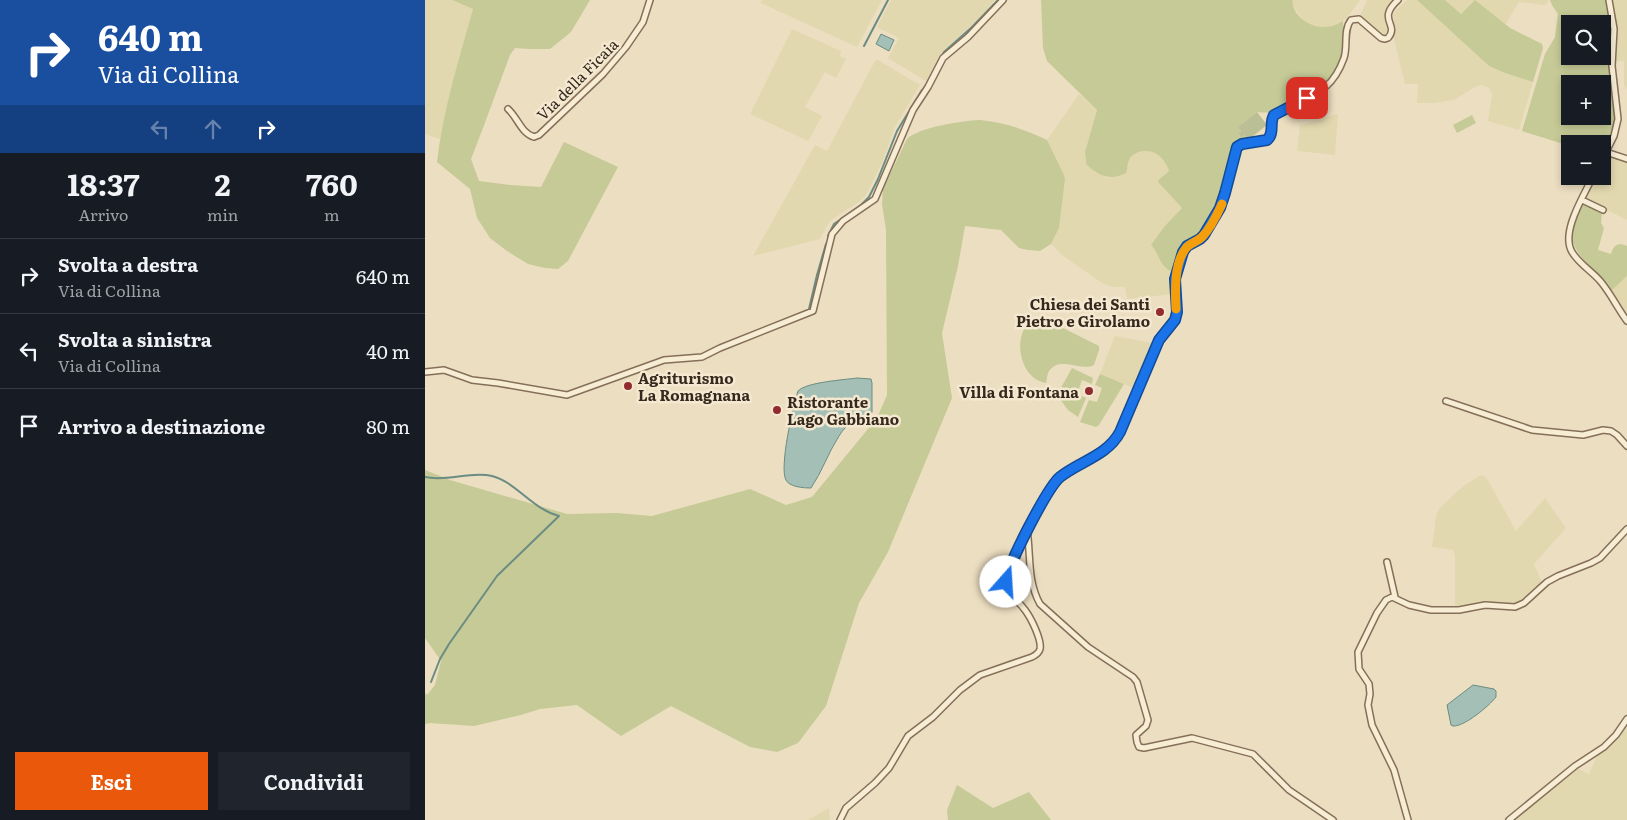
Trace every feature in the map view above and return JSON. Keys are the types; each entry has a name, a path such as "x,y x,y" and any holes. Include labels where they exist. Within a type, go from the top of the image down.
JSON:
{"street":[{"name":"Via della Ficaia","path":"508,109 526,133 534,137 539,135 604,72 630,43 643,22 650,0"},
{"path":"425,372 444,370 472,380 567,396 664,360 702,357 813,311 830,239 835,229 843,221 875,199 913,110 943,58 968,37 1003,0"},
{"path":"840,820 846,808 889,768 907,736 933,717 960,690 980,675 1032,657 1038,653 1040,647 1037,633 1028,615 1011,595 1006,582 1008,570 1027,529 1058,479 1105,450 1118,436 1159,340 1175,320 1177,312 1175,279 1183,252 1187,246 1204,235 1220,208 1237,147 1242,144 1267,140 1272,133 1274,115 1319,92 1330,83 1344,57 1347,29 1351,20 1359,19 1381,38 1389,38 1392,32 1388,13 1390,7 1398,0"},
{"path":"1609,0 1614,29 1612,66 1618,119 1616,132 1611,142"},
{"path":"1611,154 1627,159"},
{"path":"1589,185 1571,225 1569,236 1571,250 1603,285 1627,321"},
{"path":"1582,200 1603,210"},
{"path":"1446,401 1497,420 1532,430 1583,435 1607,430 1617,435 1627,446"},
{"path":"1027,529 1031,580 1035,595 1040,604 1088,647 1126,671 1137,682 1148,720 1146,726 1137,735 1139,747 1144,748 1192,738 1253,754 1289,790 1333,820"},
{"path":"1408,820 1394,770 1372,725 1368,705 1369,684 1359,669 1359,652 1372,622 1386,600 1389,597 1395,597 1409,604 1431,610 1459,610 1485,605 1515,607 1524,603 1547,582 1600,558 1627,529"},
{"path":"1387,562 1395,597"},
{"path":"1509,820 1575,766 1604,747 1616,735 1627,719"}],"shaded area":[{"path":"425,0 452,0 473,9 440,139 425,134"},
{"path":"762,0 882,0 857,47 761,3"},
{"path":"891,0 995,0 981,16 941,53 926,81 888,58 899,38 877,27"},
{"path":"1293,0 1360,0 1347,18 1340,23 1325,28 1314,26 1304,20 1293,7"},
{"path":"1367,0 1395,0 1386,11 1385,16 1390,31 1386,37 1380,35 1362,17 1361,14"},
{"path":"1407,0 1417,0 1489,66 1533,82 1519,130 1488,121 1492,94 1489,88 1482,85 1475,87 1454,100 1417,103 1418,84 1405,84 1394,39 1393,15"},
{"path":"1445,0 1548,0 1547,4 1544,5 1519,2 1505,25 1475,1 1461,14"},
{"path":"1611,0 1627,0 1627,89 1624,85 1624,61 1615,61 1616,27"},
{"path":"792,29 841,51 840,56 846,59 836,78 825,72 805,107 822,116 808,141 750,114"},
{"path":"876,59 920,85 895,127 882,163 866,195 830,221 820,239 753,256 815,145 827,151"},
{"path":"1079,94 1097,110 1085,152 1086,164 1096,173 1108,178 1127,171 1129,159 1136,153 1150,150 1158,154 1168,167 1168,173 1160,178 1158,182 1182,208 1164,227 1151,245 1157,251 1165,268 1170,271 1175,269 1172,280 1173,294 1127,299 1125,287 1113,287 1102,283 1062,255 1051,244 1059,228 1065,179 1047,140"},
{"path":"1338,114 1335,155 1297,151 1300,125"},
{"path":"1611,156 1627,161 1627,220 1586,198 1592,185 1611,185"},
{"path":"1627,276 1627,318 1610,292"},
{"path":"1115,336 1153,343 1136,389 1100,374"},
{"path":"1481,475 1486,477 1516,531 1545,498 1566,528 1534,564 1541,583 1525,600 1512,604 1486,603 1455,608 1455,556 1453,550 1432,547 1436,516 1439,509 1462,487"},
{"path":"1627,723 1627,820 1513,820 1577,768 1589,774 1597,756 1607,748"},
{"path":"829,808 830,820 808,820"}],"green space":[{"path":"452,0 590,0 571,32 550,49 515,48 510,55 471,159 479,181 541,187 564,142 618,167 568,261 558,269 528,264 490,238 477,218 470,189 437,162 447,104 473,9"},
{"path":"1041,0 1293,0 1293,5 1298,15 1308,23 1319,27 1327,27 1343,21 1344,48 1338,68 1319,88 1276,111 1257,112 1238,127 1241,131 1238,135 1241,138 1244,135 1248,140 1238,142 1234,146 1215,214 1201,235 1182,250 1175,269 1170,271 1164,266 1151,245 1164,227 1182,208 1158,182 1169,170 1158,155 1150,151 1139,152 1133,155 1129,160 1126,173 1115,177 1095,172 1086,164 1085,152 1097,110 1047,61 1043,48"},
{"path":"1417,0 1445,0 1461,14 1475,0 1510,28 1542,44 1543,48 1533,82 1489,66"},
{"path":"1550,0 1607,0 1609,15 1561,15 1561,65 1611,65 1611,25 1615,120 1611,135 1561,135 1561,143 1522,131 1545,54 1555,37 1558,14"},
{"path":"1257,112 1267,125 1248,140 1244,135 1241,138 1238,134 1241,131 1238,127"},
{"path":"1472,115 1476,123 1457,133 1453,125"},
{"path":"980,120 1015,127 1047,140 1065,179 1059,228 1051,244 1040,251 1019,248 1001,230 965,226 958,266 942,333 952,398 888,552 859,603 826,706 798,743 777,752 750,747 671,706 621,736 577,705 540,709 474,726 425,724 425,693 427,695 435,685 441,661 425,638 425,470 450,480 567,514 617,513 652,516 750,489 786,505 812,497 877,418 887,395 886,230 882,204 883,189 907,139 921,131 941,125"},
{"path":"1584,203 1602,213 1601,223 1604,228 1598,250 1611,254 1616,245 1627,246 1627,276 1610,292 1602,279 1580,255 1573,241 1574,224"},
{"path":"1037,318 1049,321 1099,346 1094,365 1084,367 1059,364 1053,366 1049,371 1046,383 1036,379 1028,372 1023,362 1021,341 1023,331 1029,323"},
{"path":"1072,368 1093,378 1092,384 1082,380 1077,394 1086,398 1078,417 1068,410 1057,395"},
{"path":"1100,374 1124,384 1096,427 1080,422 1089,400 1097,402 1102,388 1095,385"},
{"path":"957,785 993,808 1029,792 1051,820 948,820 947,810"}],"water":[{"path":"881,34 894,40 889,51 876,44"},
{"path":"857,378 871,379 872,412 869,417 854,422 851,420 835,442 811,488 797,487 790,484 786,480 784,473 785,451 798,391 817,383"},
{"path":"1473,685 1494,689 1496,697 1470,720 1458,725 1451,725 1447,705"}],"waterway":[{"path":"864,46 888,0"},
{"path":"927,83 944,52 998,0"},
{"path":"828,236 834,224 869,197 897,131 922,90"},
{"path":"809,309 826,244"},
{"path":"425,477 492,476 509,484 549,513 559,516"},
{"path":"431,682 440,659 449,644 497,576 559,516"}],"slow traffic":[{"path":"1176,309 1175,279 1183,252 1187,246 1204,235 1222,204"}],"place":[{"name":"Chiesa dei Santi Pietro e Girolamo","path":"1160,312"},
{"name":"Agriturismo La Romagnana","path":"628,386"},
{"name":"Villa di Fontana","path":"1089,391"},
{"name":"Ristorante Lago Gabbiano","path":"777,410"}],"route":[{"path":"1006,582 1008,570 1027,529 1059,477 1105,450 1120,432 1159,340 1175,320 1177,312 1175,279 1183,252 1187,246 1204,235 1220,208 1237,147 1240,144 1267,140 1272,133 1272,118 1274,115 1307,98"}]}
